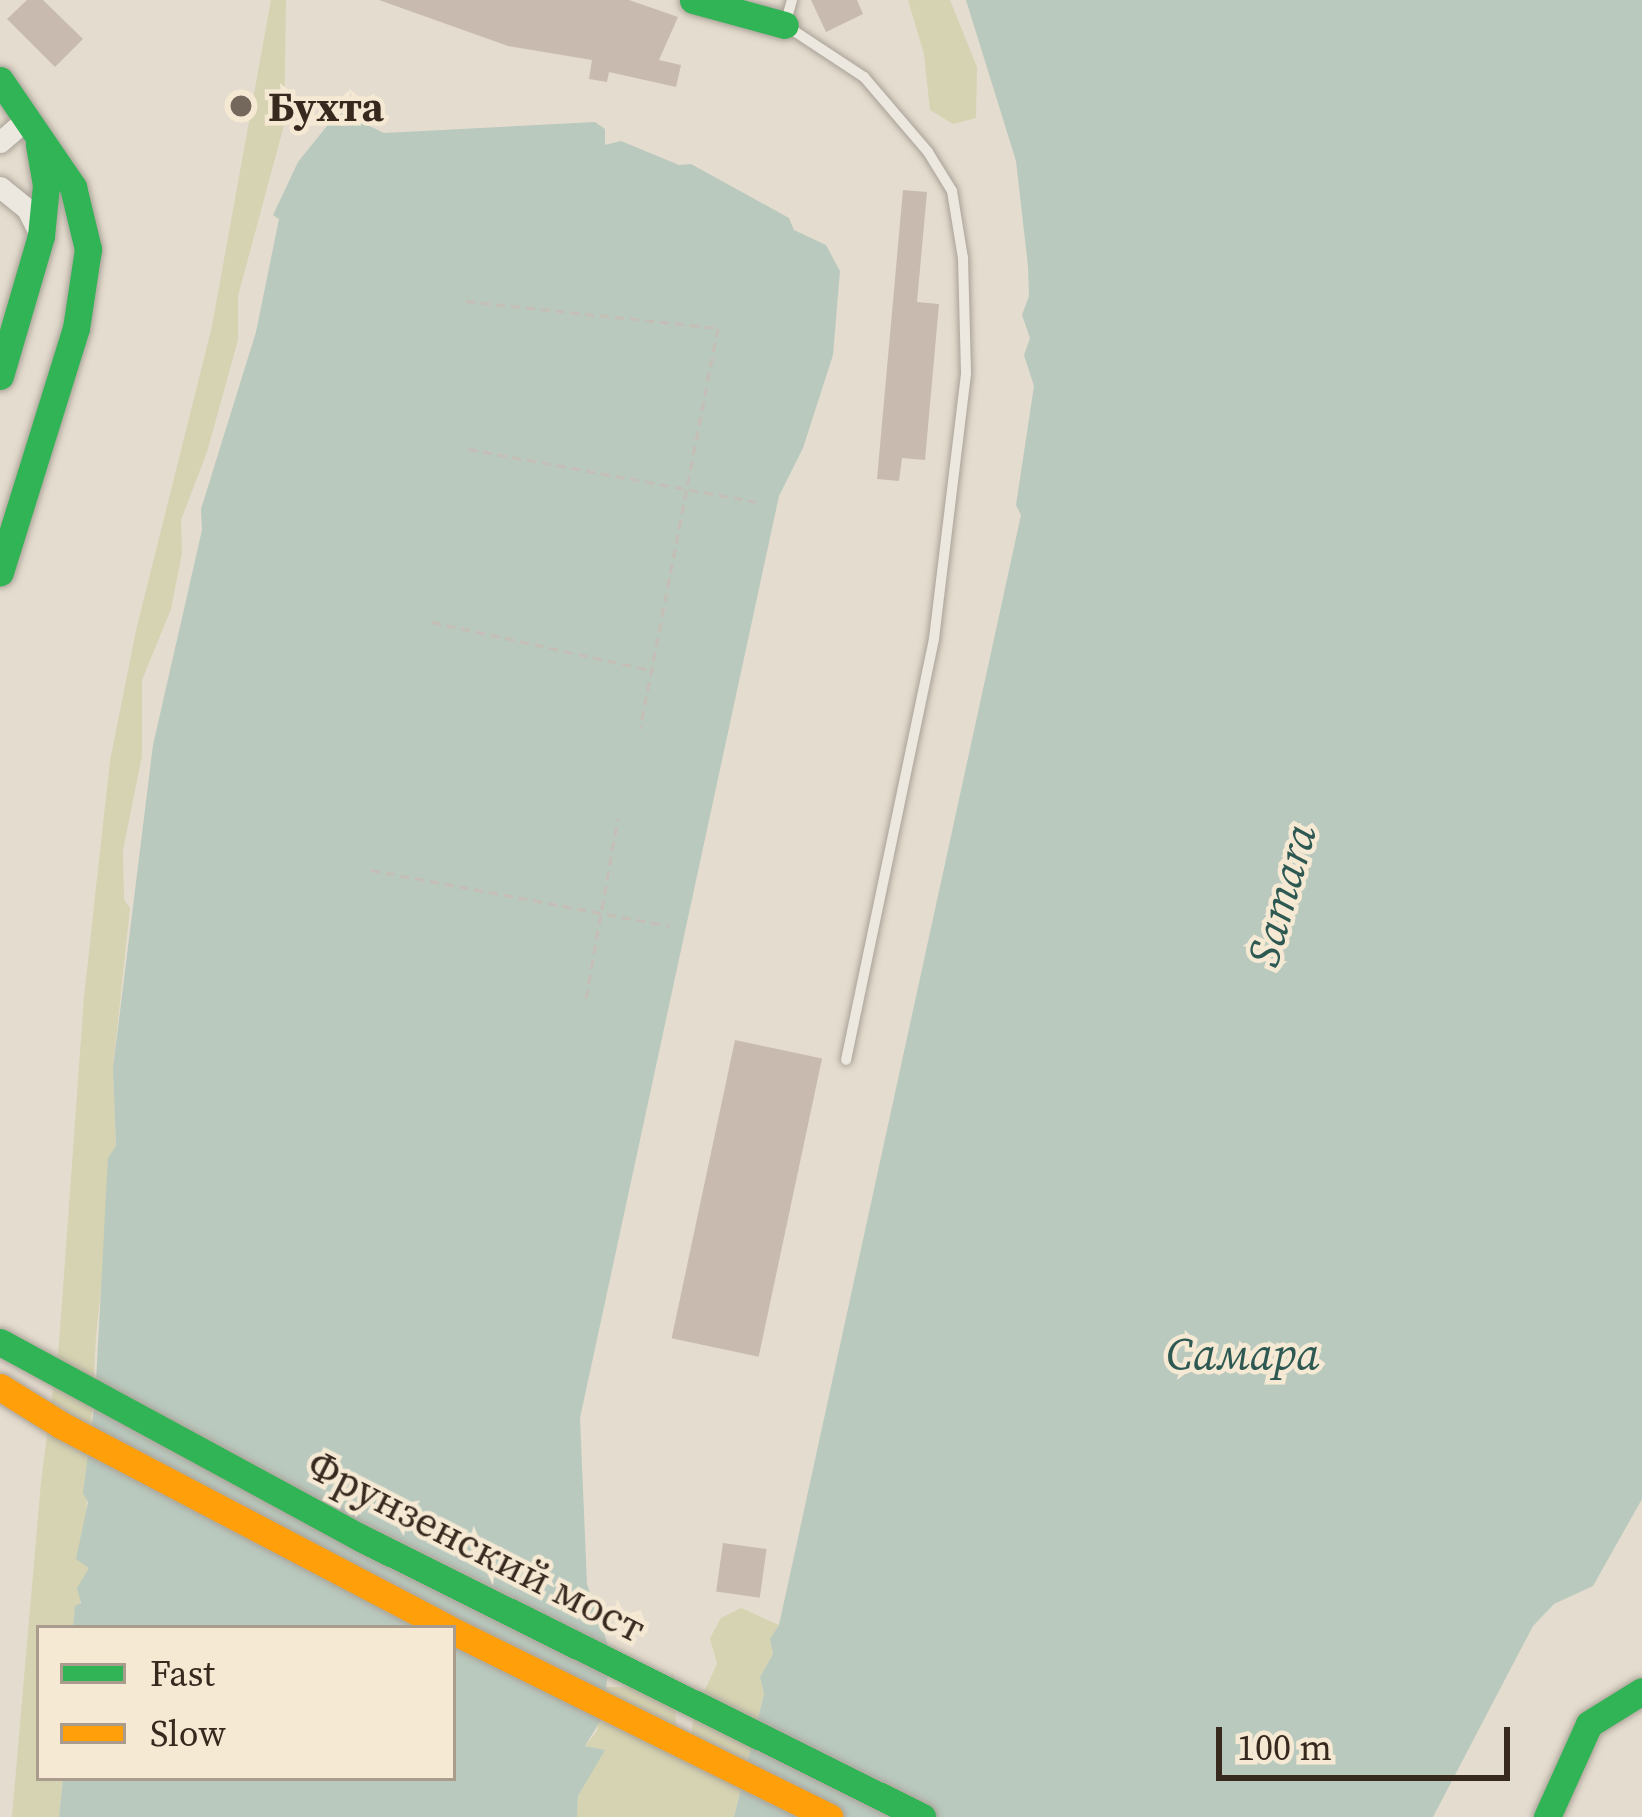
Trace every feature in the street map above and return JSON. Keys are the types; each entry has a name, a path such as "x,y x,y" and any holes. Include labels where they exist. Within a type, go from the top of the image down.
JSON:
{"main road":[{"path":"693,0 789,13"},
{"path":"0,80 60,162 83,214 86,283 0,572"},
{"path":"0,376 40,236 46,185 31,123"},
{"name":"Фрунзенский мост","path":"0,1342 362,1538 922,1817"},
{"name":"Фрунзенский мост","path":"0,1387 82,1436 442,1625"},
{"name":"Фрунзенский мост","path":"456,1632 830,1817"},
{"path":"1546,1817 1589,1724 1642,1691"}],"street":[{"path":"0,142 31,123"},
{"path":"0,187 27,209 40,236"}],"lane":[{"path":"789,13 864,77 928,152 952,190 963,259 966,374 934,639 847,1060"}],"path":[{"path":"466,301 718,328 640,728"},
{"path":"468,449 756,502"},
{"path":"432,622 651,670"},
{"path":"586,998 618,819"},
{"path":"371,870 668,926"}],"shaded area":[{"path":"271,0 286,0 284,125 238,296 238,340 207,452 181,520 182,553 171,609 142,680 142,756 123,850 124,900 130,908 113,1068 116,1146 96,1336 85,1533 77,1558 89,1568 74,1625 36,1625 36,1781 63,1781 59,1817 12,1817 41,1482 59,1344 84,997 110,761 137,626 212,326"},
{"path":"908,0 950,0 977,67 976,118 953,124 930,110 924,54"},
{"path":"741,1608 779,1625 770,1639 773,1654 760,1677 764,1694 734,1817 577,1817 578,1796 604,1750 585,1746 597,1731 602,1687 655,1687 673,1674 677,1736 691,1739 694,1713 717,1664 710,1638 721,1618"}],"water":[{"name":"Самара","path":"966,0 1642,0 1642,1499 1593,1586 1554,1604 1533,1626 1433,1817 734,1817 764,1694 760,1677 773,1654 770,1639 779,1625 1021,515 1016,505 1034,386 1024,355 1030,338 1022,315 1029,296 1028,266 1016,161"},
{"path":"339,111 384,133 595,122 605,129 605,145 621,141 679,165 691,164 789,218 794,230 826,245 840,271 833,355 803,448 779,496 580,1418 587,1584 611,1654 601,1720 585,1746 605,1750 578,1796 577,1817 59,1817 63,1781 456,1781 456,1625 73,1625 75,1606 81,1603 77,1588 89,1568 76,1559 88,1502 83,1493 95,1400 108,1158 116,1146 113,1068 153,745 202,530 201,509 256,332 279,219 273,215 298,162"}],"building":[{"path":"27,0 43,0 83,39 55,67 7,19"},
{"path":"379,0 629,0 678,17 659,60 681,65 676,87 609,72 607,82 589,79 592,60 508,46"},
{"path":"811,0 857,0 863,14 826,32"},
{"path":"903,190 927,192 917,302 939,304 925,460 902,458 899,481 877,479"},
{"path":"735,1040 822,1059 759,1357 672,1338"},
{"path":"723,1543 767,1549 760,1598 716,1592"}],"traffic: fast":[{"path":"693,0 785,25"},
{"path":"0,80 73,187 88,249 76,328 0,572"},
{"path":"0,376 41,236 46,185 39,145"},
{"path":"0,1342 361,1538 922,1817"},
{"path":"1547,1817 1589,1724 1642,1691"}],"traffic: slow":[{"path":"0,1387 61,1425 442,1625"},
{"path":"456,1632 830,1817"}],"place":[{"name":"Бухта","path":"241,106"}],"water label":[{"name":"Samara","path":"1282,895"}]}
